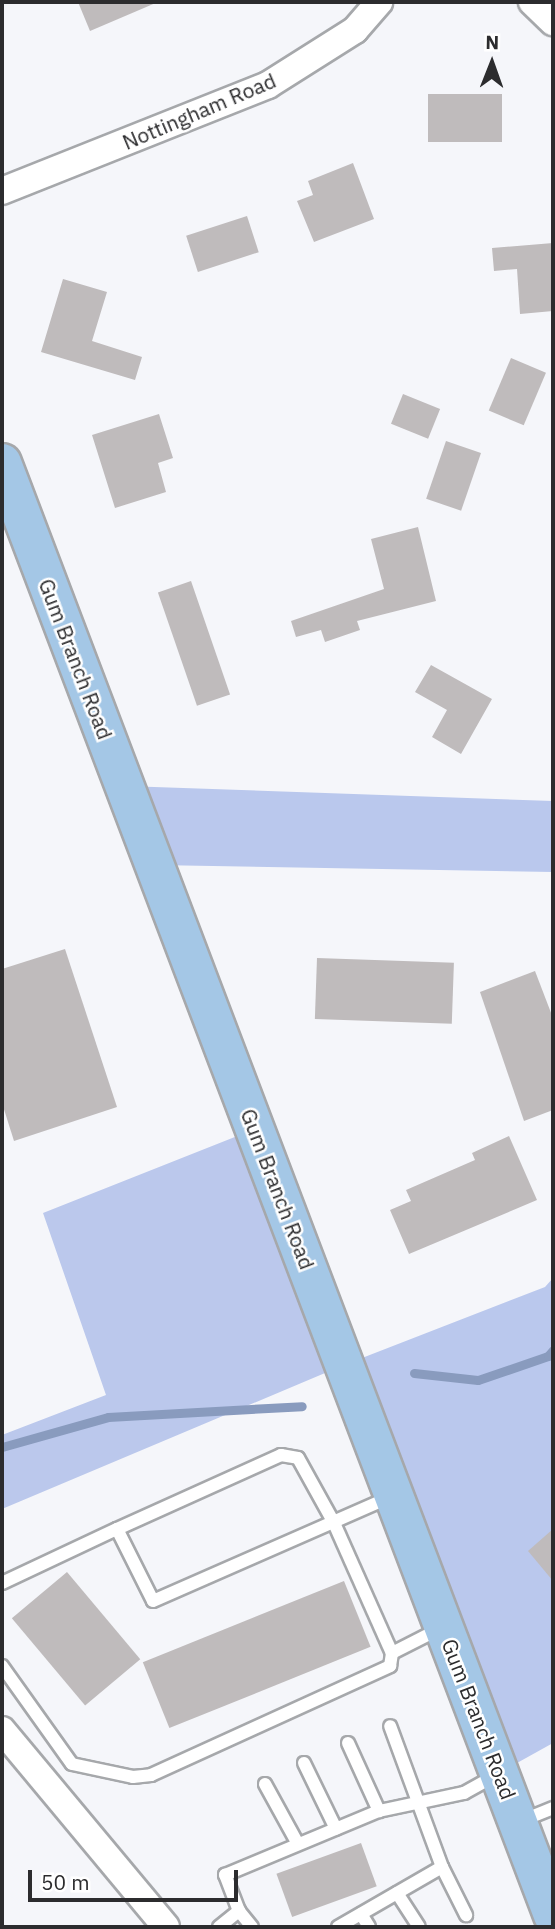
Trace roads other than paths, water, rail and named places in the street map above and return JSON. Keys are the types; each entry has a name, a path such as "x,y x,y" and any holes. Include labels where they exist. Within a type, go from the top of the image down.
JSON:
{"main road":[{"name":"Gum Branch Road","path":"2,463 499,1773 550,1896"}],"street":[{"name":"Nottingham Road","path":"2,191 268,85 355,30 379,2"},
{"path":"532,2 553,22"},
{"path":"2,1730 166,1927"}],"lane":[{"path":"2,1583 281,1455 298,1458 307,1468 334,1522 393,1653 390,1665 151,1775 133,1777 72,1764 2,1666"},
{"path":"117,1529 153,1601 394,1495"},
{"path":"393,1653 444,1627"},
{"path":"390,1726 421,1802 442,1867 466,1915"},
{"path":"348,1743 379,1811"},
{"path":"304,1763 336,1829"},
{"path":"251,1927 239,1911 225,1875 379,1811 464,1793 499,1773"},
{"path":"265,1784 298,1844"},
{"path":"518,1822 553,1808"},
{"path":"338,1927 442,1867"},
{"path":"397,1893 419,1927"},
{"path":"219,1927 239,1911"},
{"path":"360,1914 369,1927"}],"waterway":[{"path":"414,1373 478,1380 548,1356 553,1350"},
{"path":"2,1447 108,1417 302,1406"}]}
